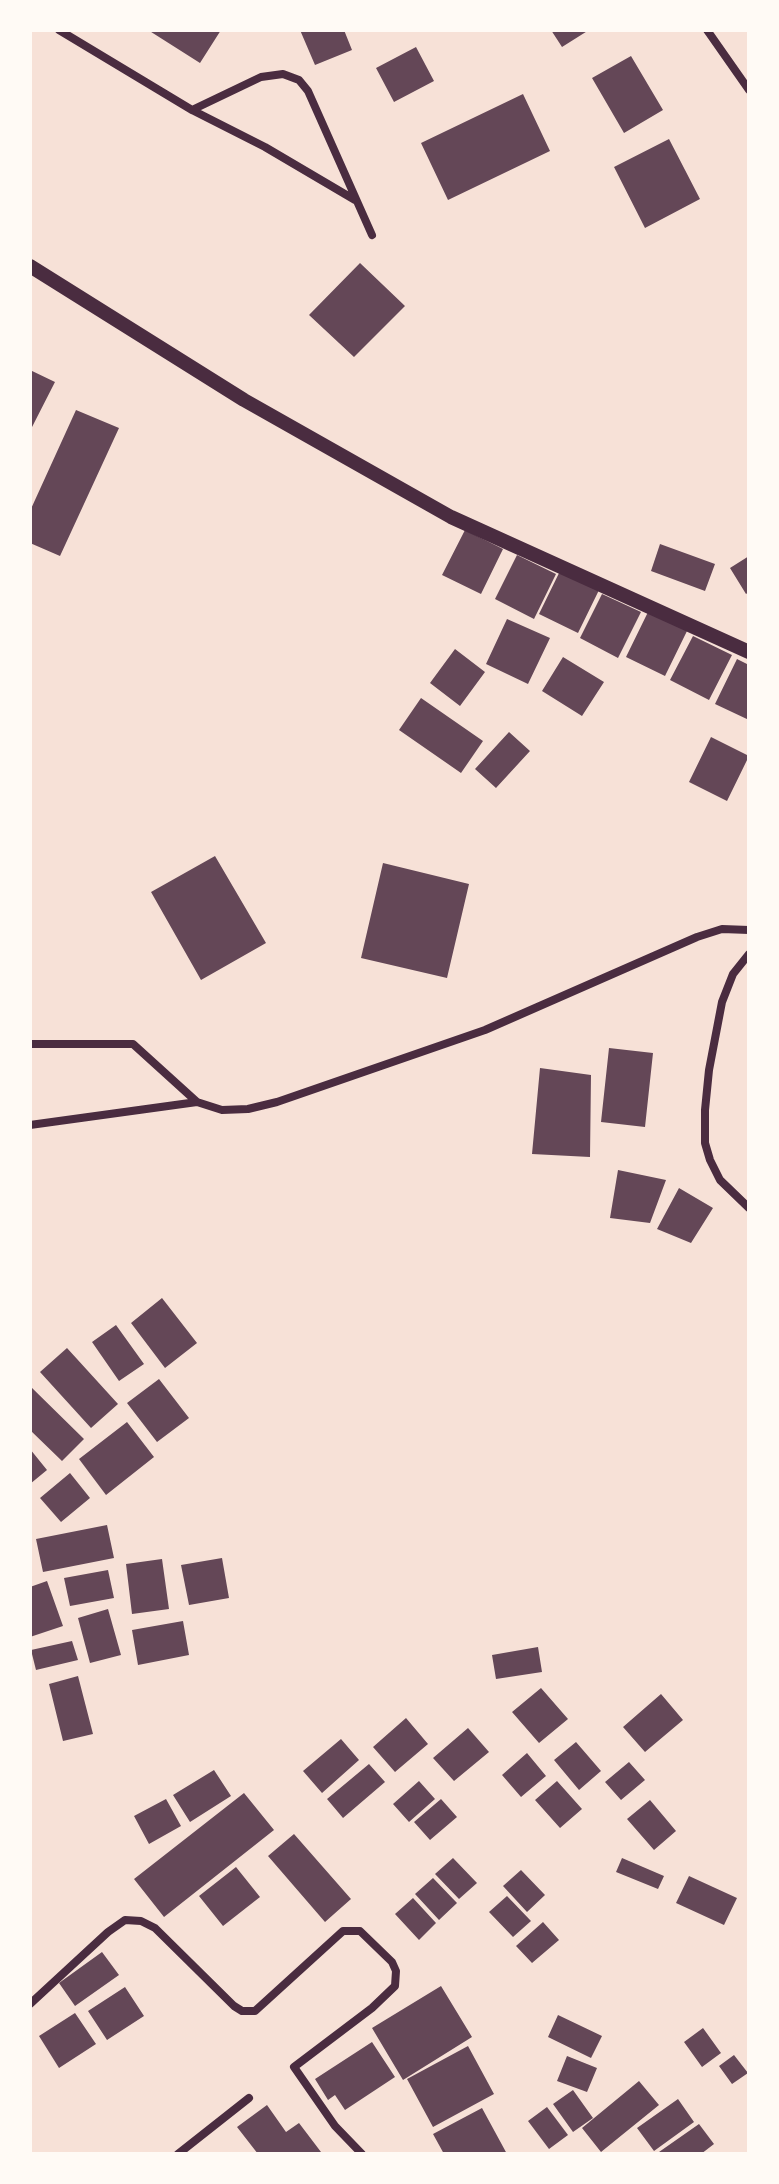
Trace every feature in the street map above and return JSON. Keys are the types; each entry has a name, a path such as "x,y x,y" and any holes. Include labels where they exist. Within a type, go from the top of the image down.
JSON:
{"street":[{"path":"59,30 192,110 265,147 355,200"},
{"path":"707,30 749,90"},
{"path":"192,110 261,77 291,76 299,80 308,91 372,235"},
{"path":"30,266 244,400 451,517 749,652"},
{"path":"30,1044 133,1044 197,1102 236,1111 264,1106 485,1030 697,937 722,929 749,930"},
{"path":"749,954 733,974 722,1002 705,1110 705,1143 710,1160 720,1180 749,1208"},
{"path":"30,1125 197,1102"},
{"path":"30,2004 125,1920 141,1921 155,1928 242,2011 255,2011 343,1931 360,1931 392,1962 396,1971 395,1986 372,2008 294,2067 335,2126 362,2154"},
{"path":"178,2154 249,2098"}],"building":[{"path":"148,30 221,30 200,63"},
{"path":"300,30 344,30 352,50 315,65"},
{"path":"551,30 589,30 562,47"},
{"path":"416,47 434,81 394,102 376,68"},
{"path":"631,56 663,110 624,133 592,78"},
{"path":"523,94 550,151 448,200 421,143"},
{"path":"669,139 700,199 645,228 614,167"},
{"path":"360,263 405,306 354,357 309,315"},
{"path":"30,370 55,382 30,431"},
{"path":"76,410 119,428 60,556 30,543 30,511"},
{"path":"465,530 503,549 481,594 442,575"},
{"path":"660,544 715,564 705,591 651,571"},
{"path":"517,555 556,574 534,619 495,599"},
{"path":"749,556 749,592 746,594 730,568"},
{"path":"561,569 600,588 578,633 539,614"},
{"path":"602,594 641,612 618,658 580,638"},
{"path":"648,612 687,631 665,676 626,657"},
{"path":"507,619 550,638 528,684 486,664"},
{"path":"693,636 732,655 709,700 670,680"},
{"path":"455,649 485,672 460,706 430,683"},
{"path":"563,657 604,682 582,716 542,691"},
{"path":"737,659 749,665 749,720 715,704"},
{"path":"421,698 483,741 461,773 399,730"},
{"path":"509,732 530,751 496,788 475,769"},
{"path":"711,737 749,756 727,801 689,782"},
{"path":"215,856 266,943 201,980 151,892"},
{"path":"383,863 469,884 447,978 361,958"},
{"path":"609,1048 653,1053 645,1127 601,1122"},
{"path":"540,1068 591,1075 590,1157 532,1154"},
{"path":"618,1170 666,1180 650,1223 610,1218"},
{"path":"679,1188 713,1208 691,1243 657,1229"},
{"path":"162,1298 197,1343 165,1368 131,1323"},
{"path":"116,1325 144,1364 119,1381 92,1342"},
{"path":"67,1348 118,1404 91,1428 40,1372"},
{"path":"159,1379 189,1418 157,1442 127,1403"},
{"path":"30,1386 84,1439 62,1461 30,1430"},
{"path":"127,1422 154,1457 106,1495 79,1459"},
{"path":"30,1449 47,1470 30,1484"},
{"path":"70,1473 90,1498 61,1522 40,1498"},
{"path":"107,1525 114,1558 43,1572 36,1539"},
{"path":"222,1558 229,1598 189,1605 181,1565"},
{"path":"162,1559 169,1609 132,1614 126,1564"},
{"path":"108,1570 114,1598 70,1606 64,1578"},
{"path":"47,1581 63,1626 30,1637 30,1587"},
{"path":"108,1609 121,1655 90,1663 78,1618"},
{"path":"183,1621 189,1655 138,1665 132,1630"},
{"path":"72,1641 78,1660 36,1670 31,1650"},
{"path":"538,1647 542,1672 496,1679 492,1655"},
{"path":"78,1676 93,1734 63,1741 49,1684"},
{"path":"541,1688 568,1719 539,1743 512,1712"},
{"path":"661,1694 683,1720 645,1752 623,1727"},
{"path":"406,1718 428,1744 395,1772 373,1747"},
{"path":"468,1728 489,1752 454,1781 433,1758"},
{"path":"341,1739 359,1760 322,1793 303,1771"},
{"path":"576,1742 601,1771 579,1790 554,1760"},
{"path":"527,1753 546,1776 521,1797 502,1775"},
{"path":"629,1762 645,1780 621,1800 605,1782"},
{"path":"369,1764 385,1782 343,1818 327,1799"},
{"path":"214,1770 231,1796 190,1822 173,1795"},
{"path":"419,1781 435,1799 409,1822 393,1804"},
{"path":"557,1781 582,1809 560,1828 535,1800"},
{"path":"244,1793 274,1830 164,1917 134,1879"},
{"path":"166,1799 181,1826 149,1844 134,1816"},
{"path":"441,1799 457,1817 430,1840 414,1822"},
{"path":"650,1800 676,1831 654,1850 627,1819"},
{"path":"294,1834 351,1899 325,1922 268,1856"},
{"path":"453,1858 477,1883 459,1899 435,1874"},
{"path":"622,1858 664,1876 658,1889 616,1872"},
{"path":"236,1867 260,1897 223,1926 199,1896"},
{"path":"521,1870 545,1895 527,1912 503,1886"},
{"path":"689,1876 737,1898 724,1925 676,1903"},
{"path":"433,1878 457,1903 439,1920 415,1894"},
{"path":"507,1896 531,1921 513,1937 489,1912"},
{"path":"413,1898 436,1923 419,1940 395,1914"},
{"path":"543,1922 559,1940 532,1963 516,1946"},
{"path":"102,1952 119,1975 75,2006 59,1983"},
{"path":"441,1986 472,2037 403,2080 372,2028"},
{"path":"125,1987 144,2016 107,2040 88,2011"},
{"path":"75,2013 96,2044 59,2068 39,2036"},
{"path":"558,2015 602,2036 591,2058 548,2037"},
{"path":"703,2028 721,2053 702,2067 684,2042"},
{"path":"372,2042 395,2077 345,2110 335,2095 328,2100 315,2079"},
{"path":"468,2046 494,2094 433,2127 407,2079"},
{"path":"734,2055 748,2073 732,2084 719,2066"},
{"path":"567,2056 597,2068 587,2092 557,2081"},
{"path":"639,2081 659,2105 601,2152 582,2128"},
{"path":"573,2090 593,2118 573,2132 553,2104"},
{"path":"678,2099 694,2122 654,2151 637,2128"},
{"path":"267,2105 286,2132 299,2123 321,2152 258,2154 237,2127"},
{"path":"547,2107 568,2135 549,2149 528,2121"},
{"path":"482,2108 507,2154 444,2154 433,2134"},
{"path":"699,2124 714,2144 701,2154 660,2154 659,2152"}]}
